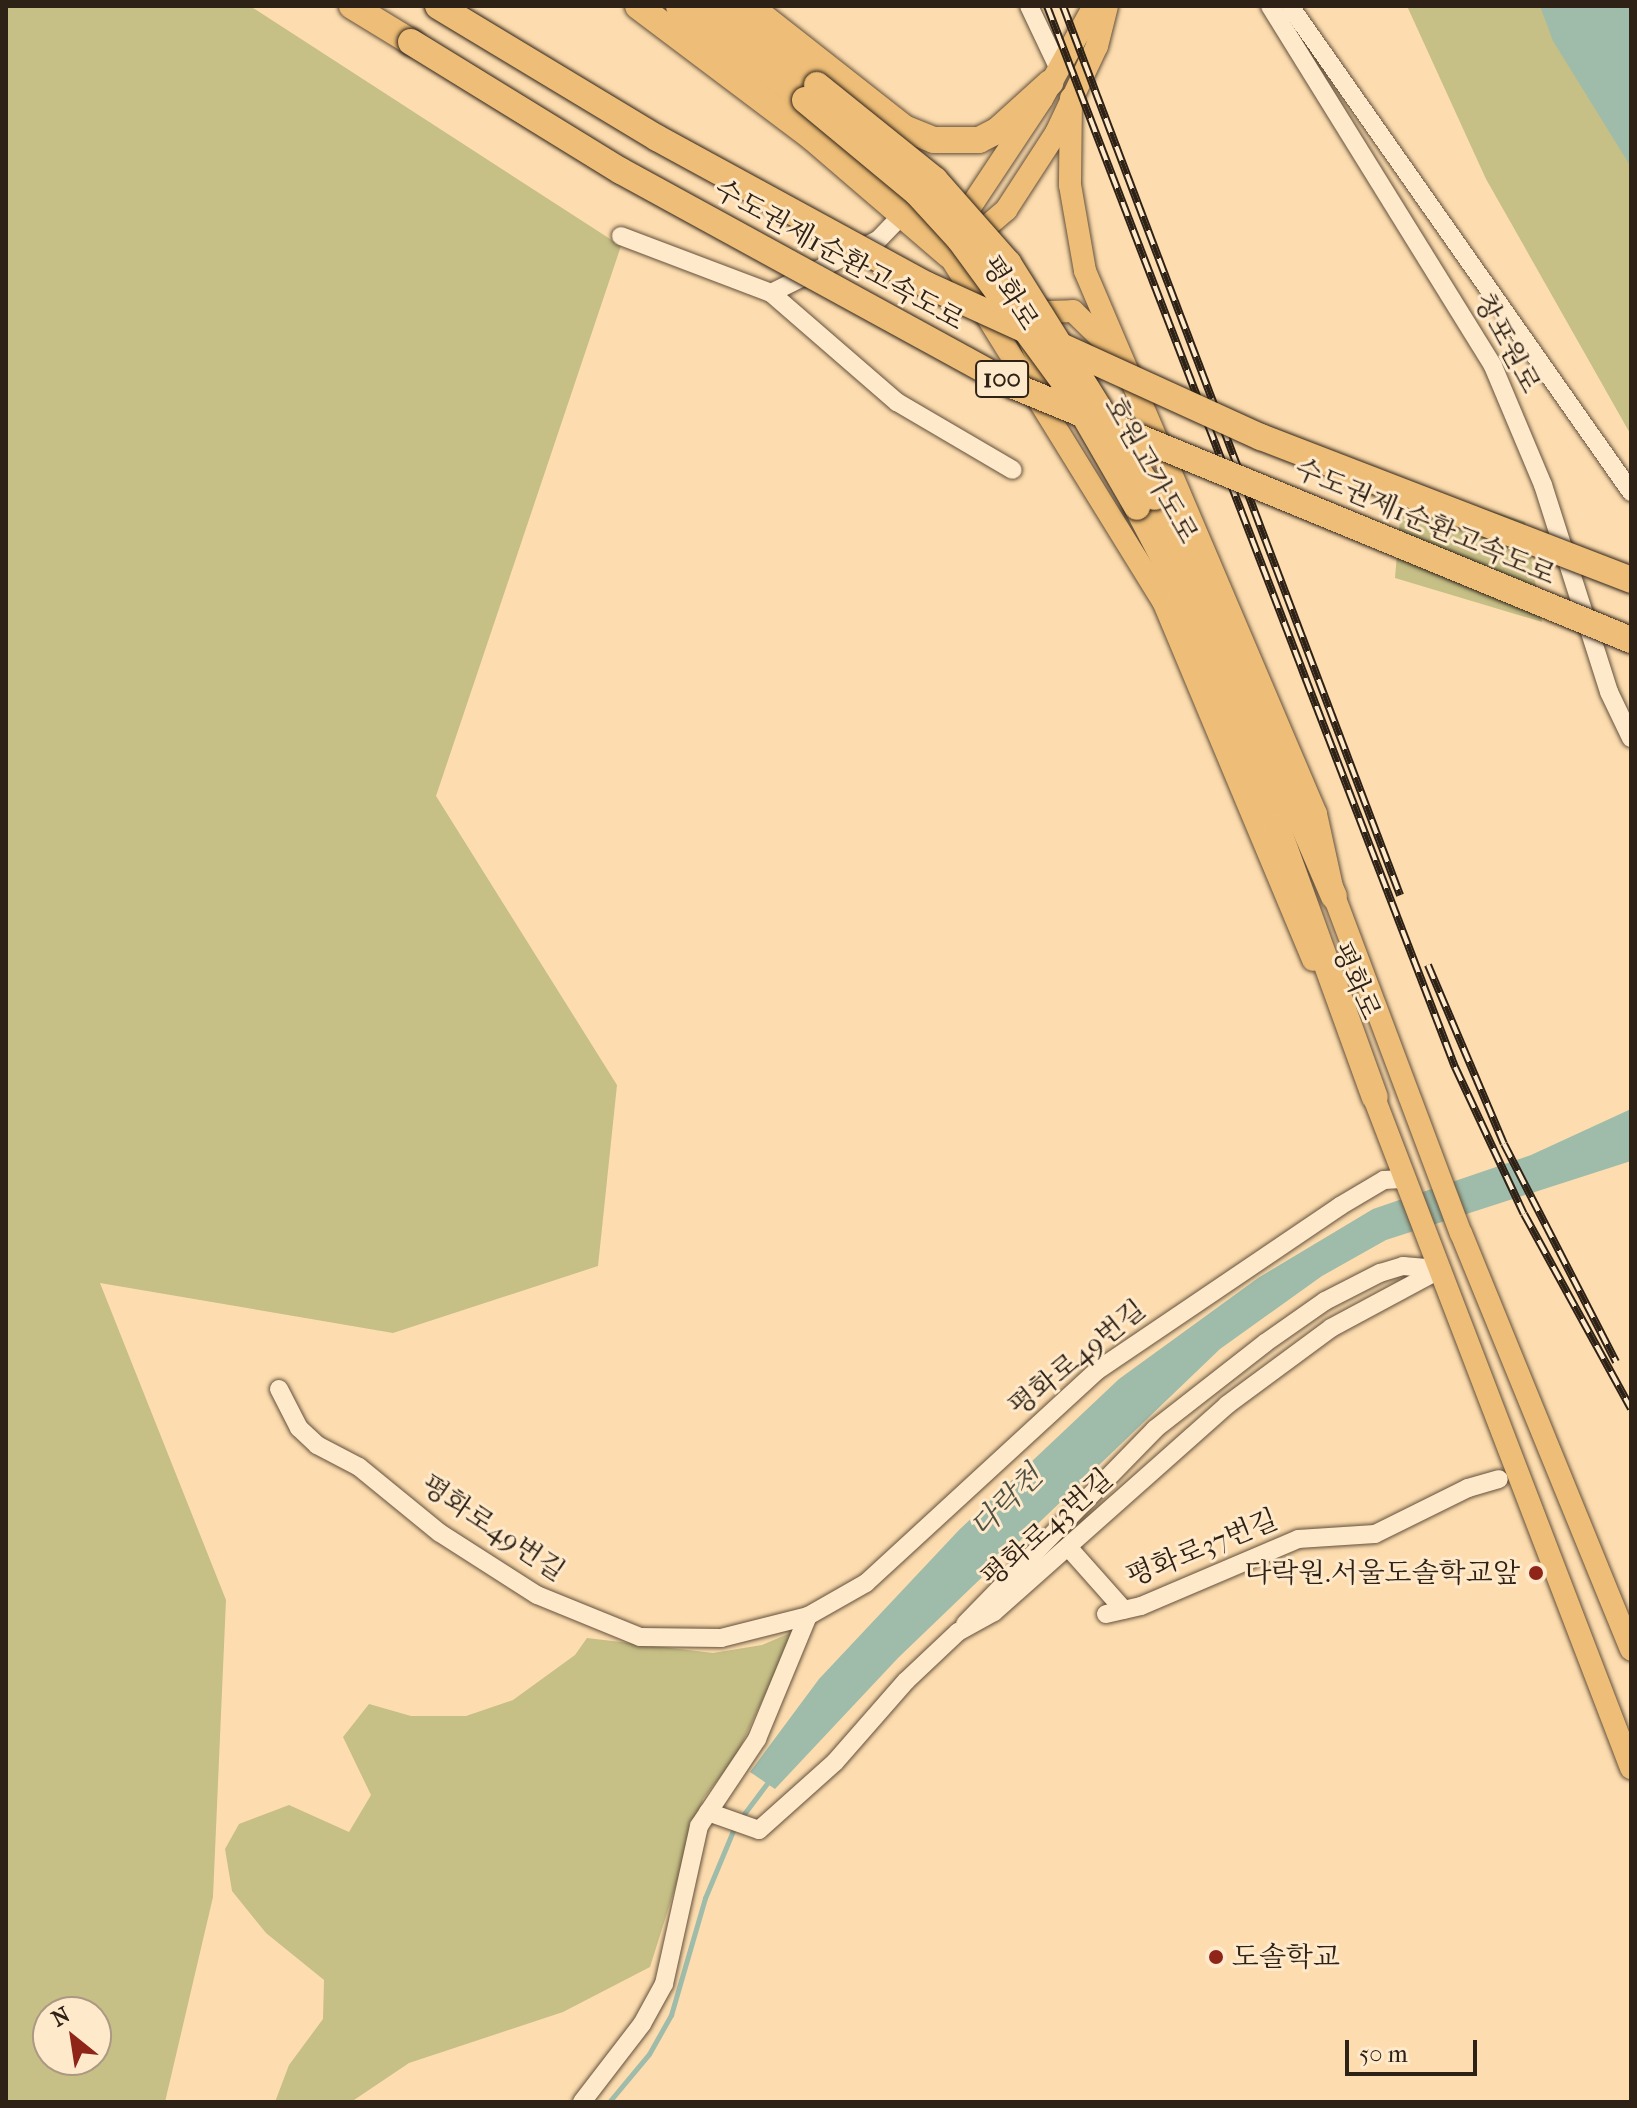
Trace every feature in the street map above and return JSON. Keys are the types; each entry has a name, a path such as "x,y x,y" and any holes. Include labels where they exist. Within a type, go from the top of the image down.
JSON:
{"highway":[{"name":"수도권제1순환고속도로","path":"352,6 621,171 1014,386 1631,640"},
{"name":"수도권제1순환고속도로","path":"438,6 741,187 938,290 1261,437 1631,580"},
{"path":"638,6 855,174 949,255"},
{"name":"호원고가도로","path":"679,6 811,92"},
{"name":"호원고가도로","path":"713,6 811,92 917,193 960,240 1069,389 1199,583 1334,896"},
{"path":"749,6 904,128 934,140 979,140 997,131 1060,83"},
{"path":"855,174 872,177 885,172 904,144 904,128"},
{"name":"호원고가도로","path":"1146,502 1277,827 1375,1097"}],"main road":[{"name":"평화로","path":"949,255 997,221 1056,133 1060,83 1083,16 1094,6"},
{"path":"1106,17 1127,6"},
{"name":"평화로","path":"1106,17 959,216 949,255 1163,601 1258,834 1375,1097 1631,1768"},
{"name":"평화로","path":"1060,83 1070,185 1085,271 1316,814 1334,896 1461,1233 1631,1650"},
{"path":"1034,111 1026,142 1045,143 1056,133"},
{"path":"1048,414 1047,381 1027,334 1048,312 1073,311 1125,362"}],"street":[{"path":"1029,6 1060,83"},
{"name":"창포원로","path":"1270,6 1493,366 1543,485 1609,692 1631,738"},
{"name":"창포원로","path":"1290,6 1631,492"},
{"path":"771,293 878,240 902,215"},
{"path":"621,236 771,293 897,402 1013,470"},
{"name":"평화로49번길","path":"279,1389 299,1428 317,1445 359,1467 465,1549 574,1614 640,1637 721,1638 808,1616 866,1583 915,1543 1098,1370 1340,1206 1384,1180 1406,1179"},
{"path":"958,1632 997,1586 1155,1429 1265,1343 1325,1301 1380,1273 1403,1266 1441,1269"},
{"name":"평화로43번길","path":"708,1812 759,1830 835,1762 906,1681 958,1632 994,1612 1283,1359 1386,1295 1441,1269"},
{"name":"평화로37번길","path":"1068,1547 1115,1612 1298,1539 1375,1534 1468,1488 1499,1479"},
{"path":"582,2102 642,2024 664,1984 689,1856 708,1812 757,1739 808,1616"}],"shaded area":[{"path":"6,6 250,6 621,246 436,796 617,1085 598,1266 393,1333 100,1283 226,1600 213,1897 165,2102 6,2102"},
{"path":"1407,6 1631,6 1631,435 1486,179"},
{"path":"1403,482 1525,522 1542,622 1395,578"},
{"path":"795,1631 736,1756 703,1799 650,1967 563,2012 409,2063 351,2102 275,2102 289,2065 323,2019 324,1980 266,1933 232,1891 225,1849 239,1824 289,1805 349,1832 371,1795 343,1737 369,1704 411,1716 466,1716 513,1700 575,1655 587,1638 713,1653 762,1645"}],"water":[{"path":"1540,6 1631,6 1631,167 1553,41"},
{"name":"다락천","path":"1631,1109 1631,1161 1386,1240 1322,1276 1220,1349 898,1658 775,1789 750,1772 819,1679 959,1530 1119,1379 1258,1278 1373,1209 1531,1155"}],"waterway":[{"name":"다락천","path":"741,1818 771,1778"},
{"name":"다락천","path":"609,2102 649,2054 671,2015 705,1898 735,1826"}],"railway":[{"path":"1047,6 1455,1067 1524,1214 1631,1409"},
{"path":"1063,6 1400,895"},
{"path":"1428,965 1504,1144 1616,1362"}],"place":[{"name":"다락원.서울도솔학교앞","path":"1536,1573"},
{"name":"도솔학교","path":"1216,1957"}]}
